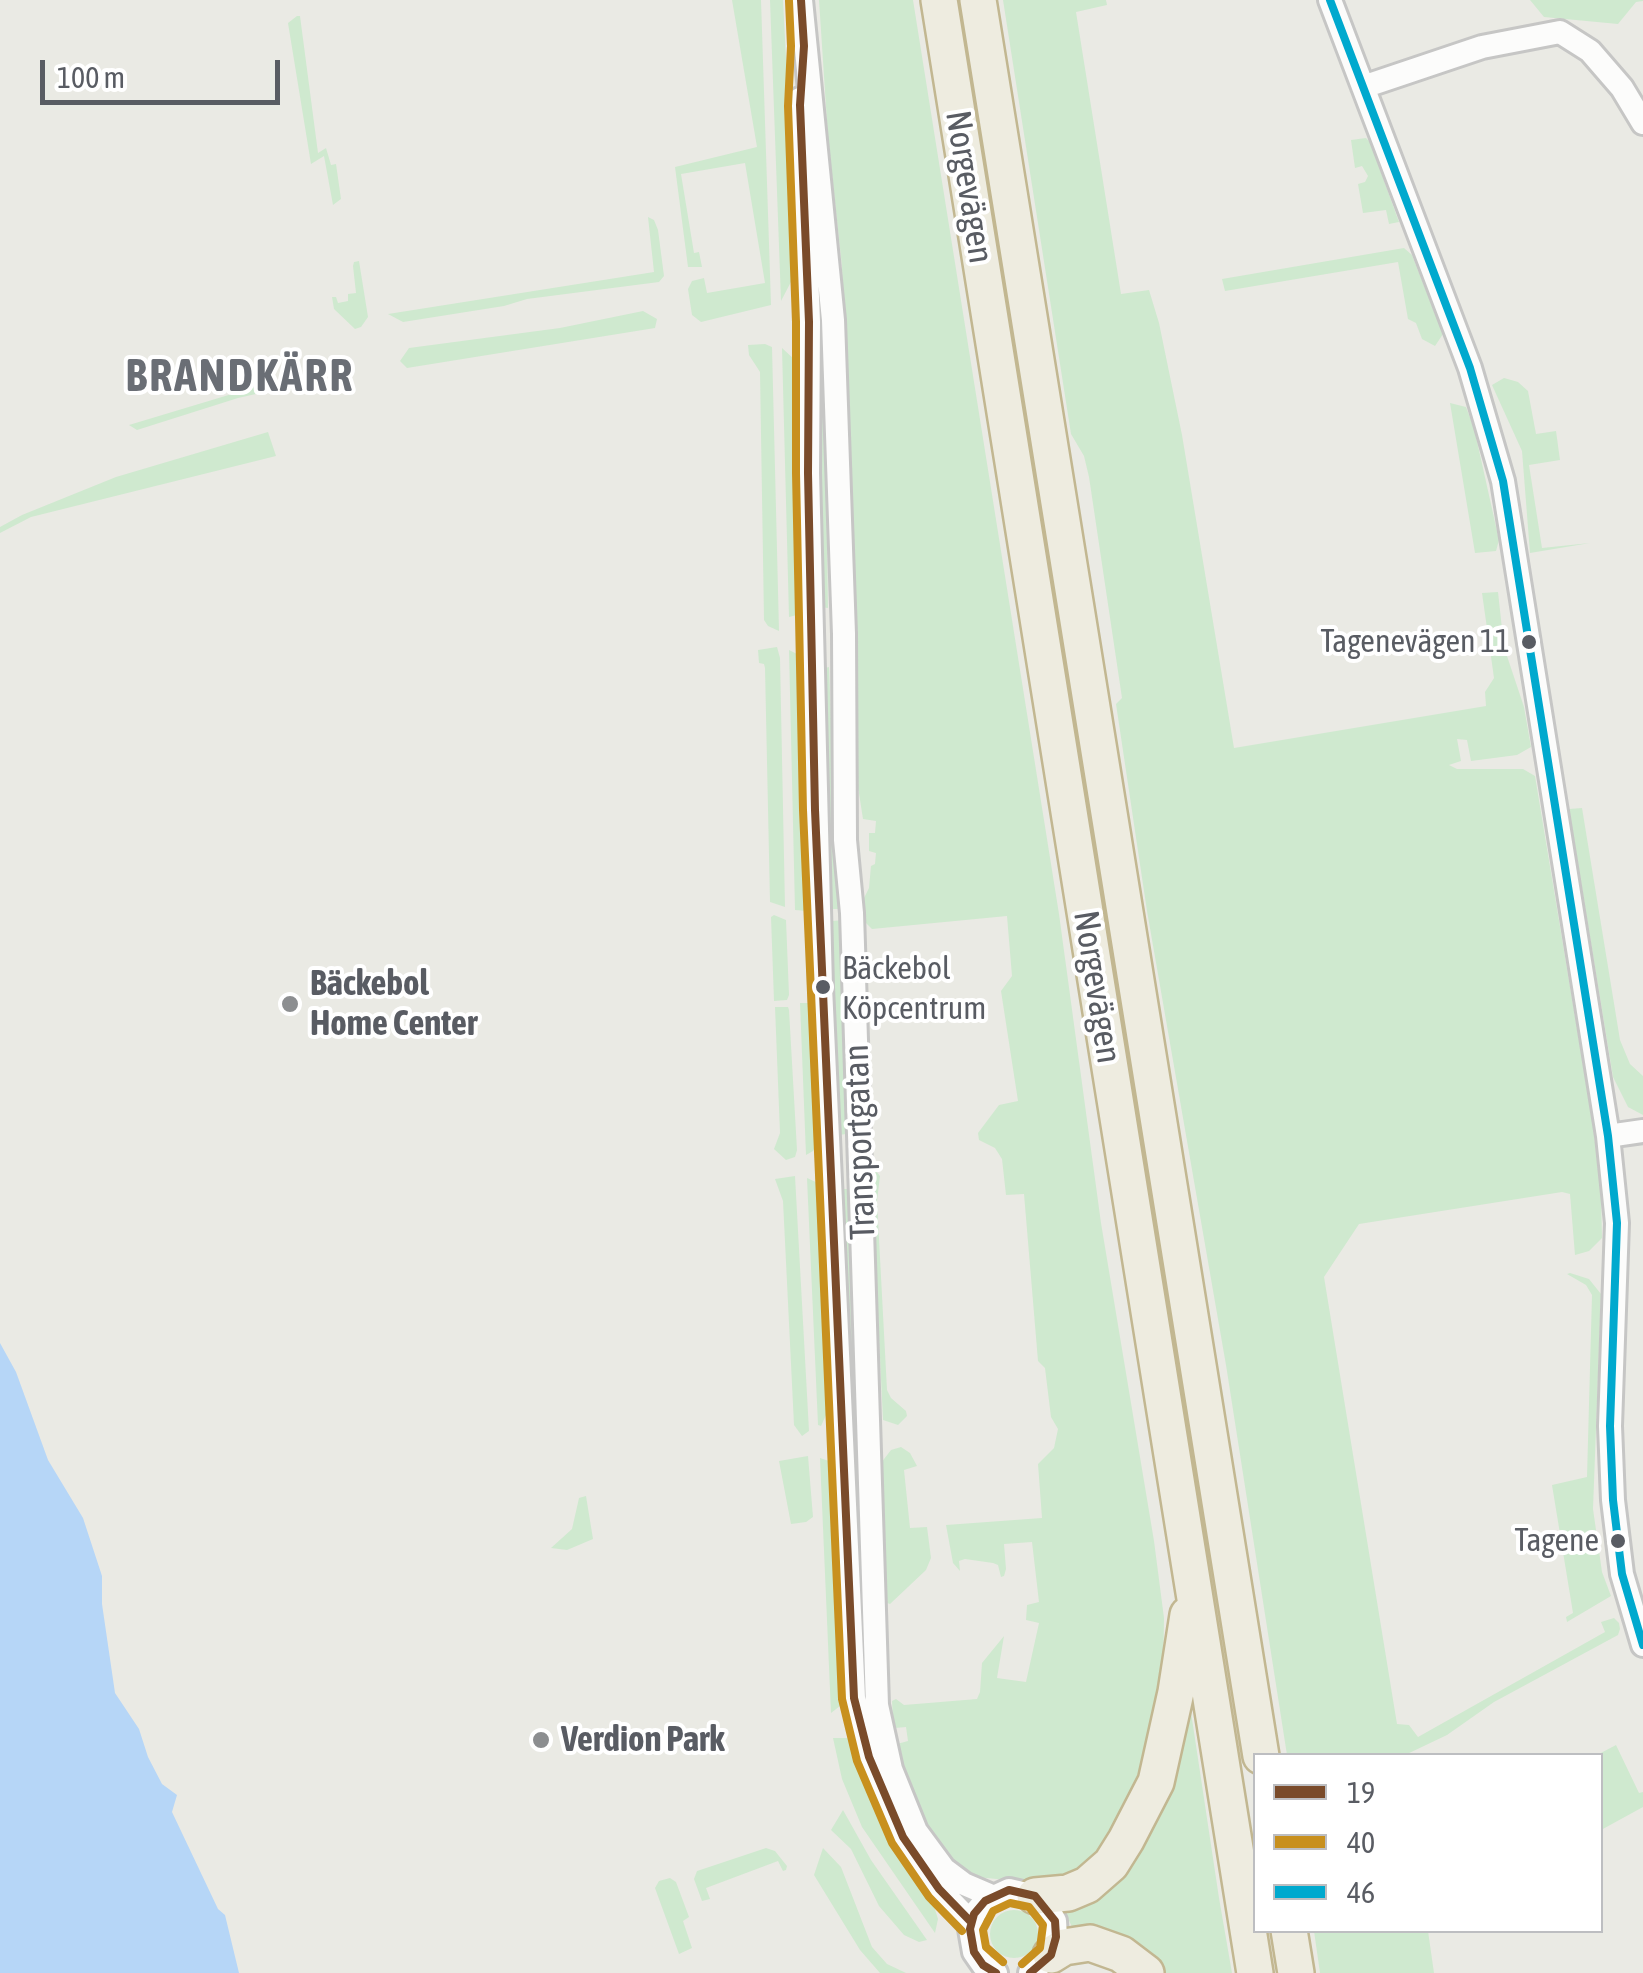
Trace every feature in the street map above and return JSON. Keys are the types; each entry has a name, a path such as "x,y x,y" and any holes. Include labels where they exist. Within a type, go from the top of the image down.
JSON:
{"highway":[{"name":"Norgevägen","path":"939,0 1255,1973"},
{"name":"Norgevägen","path":"978,0 1262,1753"},
{"path":"1036,1896 1068,1893 1094,1880 1115,1859 1140,1815 1156,1782 1165,1747 1193,1585"},
{"path":"1289,1933 1296,1973"},
{"path":"1042,1966 1064,1946 1090,1943 1121,1954 1146,1973"}],"street":[{"name":"Transportgatan","path":"801,0 834,320 844,634 845,840 852,933 877,1704 892,1769 916,1831 944,1870 992,1896 1018,1890 1036,1896"},
{"path":"1330,0 1470,368 1496,450 1608,1136 1617,1223 1610,1426 1613,1500 1622,1574 1643,1646"},
{"path":"1364,87 1482,47 1560,32 1590,51 1622,88 1643,123"},
{"name":"Transportgatan","path":"804,46 800,122 809,322 808,473 816,827 854,1698 868,1757 903,1837 939,1889 971,1922 974,1952 996,1973"},
{"path":"1608,1136 1643,1131"},
{"path":"971,1922 979,1907 992,1896"},
{"path":"1036,1896 1055,1921 1056,1938 1042,1966"}],"green space":[{"path":"732,0 761,0 771,305 701,322 692,315 688,289 692,281 704,278 707,293 765,283 745,163 681,174 694,253 699,252 702,267 688,267 675,167 757,147"},
{"path":"770,0 783,0 790,135 793,278 781,301"},
{"path":"819,0 913,0 1059,914 1101,1223 1164,1618 1163,1684 1143,1773 1104,1847 1080,1871 1039,1883 976,1877 957,1867 928,1838 902,1777 897,1744 908,1741 906,1727 895,1728 893,1722 892,1701 896,1699 904,1705 977,1699 982,1663 1004,1636 997,1678 1026,1682 1039,1623 1026,1620 1027,1605 1039,1602 1032,1542 1004,1544 1004,1576 1001,1577 998,1565 965,1559 959,1561 960,1571 953,1563 946,1525 1042,1518 1038,1464 1054,1448 1058,1429 1051,1417 1045,1368 1038,1361 1024,1194 1006,1195 1002,1159 995,1148 979,1140 978,1133 999,1105 1018,1101 1001,991 1012,976 1007,916 872,929 863,920 863,900 876,853 869,851 869,833 875,833 876,821 863,819 853,755 842,267"},
{"path":"1003,0 1106,0 1107,5 1076,12 1121,294 1149,290 1159,323 1182,435 1234,748 1486,706 1485,692 1494,678 1482,593 1498,592 1504,647 1524,707 1531,747 1517,755 1471,761 1467,740 1457,739 1461,761 1449,765 1457,769 1523,769 1535,776 1593,1125 1602,1238 1589,1251 1575,1255 1570,1194 1562,1192 1359,1224 1324,1277 1397,1724 1409,1725 1418,1737 1605,1632 1601,1622 1614,1618 1620,1629 1618,1635 1409,1753 1287,1753 1226,1365 1147,911 1116,704 1122,698 1089,477 1084,456 1071,434"},
{"path":"1530,0 1643,1 1636,2 1618,24 1544,17"},
{"path":"297,16 318,153 326,148 331,165 336,164 341,199 333,205 324,156 311,164 288,23"},
{"path":"1366,138 1399,222 1389,224 1386,210 1363,213 1358,184 1368,176 1362,166 1355,168 1351,140"},
{"path":"648,217 658,230 664,276 659,282 527,299 403,322 388,314 654,272"},
{"path":"1404,248 1412,255 1443,334 1435,346 1422,339 1416,323 1408,319 1398,262 1225,291 1222,279"},
{"path":"359,261 368,317 355,329 334,309 332,297 338,303 348,301 348,294 356,293 353,266"},
{"path":"643,311 657,319 655,328 407,368 400,361 409,348 560,328"},
{"path":"817,337 824,351 828,608 820,607"},
{"path":"748,345 772,347 779,631 764,620 760,372 749,355"},
{"path":"782,348 795,360 801,614 789,617"},
{"path":"295,375 296,385 238,398 137,430 129,425"},
{"path":"1504,378 1518,382 1528,391 1536,434 1556,431 1560,460 1529,465 1542,548 1590,543 1530,553 1522,451 1492,385"},
{"path":"1450,403 1466,407 1474,428 1499,540 1496,551 1475,553"},
{"path":"268,432 276,456 31,517 0,533 0,527 22,515 116,477"},
{"path":"777,647 785,907 770,902 765,668 759,663 758,650"},
{"path":"789,650 797,654 807,671 807,691 802,696 807,911 795,910"},
{"path":"829,667 837,874 845,909 831,909 828,877 822,669"},
{"path":"1582,808 1620,1040 1630,1064 1643,1076 1643,1115 1628,1107 1613,1077 1569,809"},
{"path":"771,917 786,920 789,995 787,1000 774,1001"},
{"path":"846,920 840,954 847,1134 837,1135 829,988 831,921"},
{"path":"800,1003 812,1003 819,1140 806,1155"},
{"path":"775,1007 789,1010 797,1150 795,1157 786,1160 774,1149 780,1133"},
{"path":"876,1171 880,1176 877,1201 887,1390 907,1416 898,1425 883,1420 872,1191 872,1174"},
{"path":"795,1176 809,1431 802,1436 794,1425 783,1201 775,1179"},
{"path":"807,1178 820,1184 831,1404 821,1426 818,1425"},
{"path":"839,1189 849,1189 859,1414 850,1415"},
{"path":"1567,1274 1589,1279 1601,1294 1593,1509 1602,1572 1611,1596 1567,1622 1566,1617 1573,1613 1552,1485 1587,1477 1592,1295 1586,1285"},
{"path":"901,1447 910,1453 917,1466 904,1470 910,1528 927,1527 931,1558 926,1570 890,1604 881,1463 891,1450"},
{"path":"808,1456 813,1517 791,1524 779,1461"},
{"path":"820,1458 832,1462 845,1694 840,1706 831,1713"},
{"path":"586,1496 593,1539 567,1550 551,1548 572,1529 579,1498"},
{"path":"1186,1679 1232,1973 1163,1973 1072,1927 1062,1906 1089,1898"},
{"path":"833,1738 847,1738 854,1744 895,1846 932,1900 938,1919 935,1933 862,1827 842,1779"},
{"path":"1616,1745 1639,1793 1643,1792 1643,1807 1603,1829 1603,1753"},
{"path":"843,1810 871,1860 927,1940 919,1942 904,1935 879,1906 851,1849 831,1830"},
{"path":"766,1848 775,1851 786,1870 778,1861 706,1888 710,1899 702,1901 694,1879 697,1871"},
{"path":"823,1848 841,1867 872,1947 887,1964 906,1973 880,1973 860,1950 814,1875"},
{"path":"670,1878 676,1882 689,1917 683,1921 692,1948 679,1954 655,1888 659,1881"},
{"path":"1014,1910 1031,1917 1038,1934 1031,1951 1014,1958 997,1951 990,1934 997,1917"},
{"path":"1314,1933 1428,1933 1434,1973 1320,1973"}],"water":[{"path":"0,1343 16,1372 48,1460 83,1518 102,1576 102,1604 115,1693 139,1729 162,1784 177,1795 172,1812 218,1909 225,1915 239,1973 0,1973"}],"transit line":[{"name":"19","path":"801,0 815,810 854,1698 869,1757 903,1837 939,1889 971,1922"},
{"name":"46","path":"1330,0 1470,368 1503,481 1608,1136 1617,1223 1610,1426 1613,1500 1622,1574 1643,1645"},
{"name":"40","path":"789,1 803,810 842,1699 857,1761 892,1843 929,1897 962,1931"},
{"name":"19","path":"996,1973 983,1965 974,1952 970,1929 974,1914 985,1901 1009,1890 1035,1896 1055,1921 1051,1955 1030,1973"},
{"name":"40","path":"1003,1962 986,1947 983,1930 993,1911 1010,1903 1029,1907 1043,1925 1040,1948 1022,1964"}],"place":[{"name":"Tagenevägen 11","path":"1529,642"},
{"name":"Bäckebol Köpcentrum","path":"823,987"},
{"name":"Bäckebol Home Center","path":"290,1004"},
{"name":"Tagene","path":"1618,1541"},
{"name":"Verdion Park","path":"541,1740"}],"district":[{"name":"BRANDKÄRR","path":"240,377"}]}
